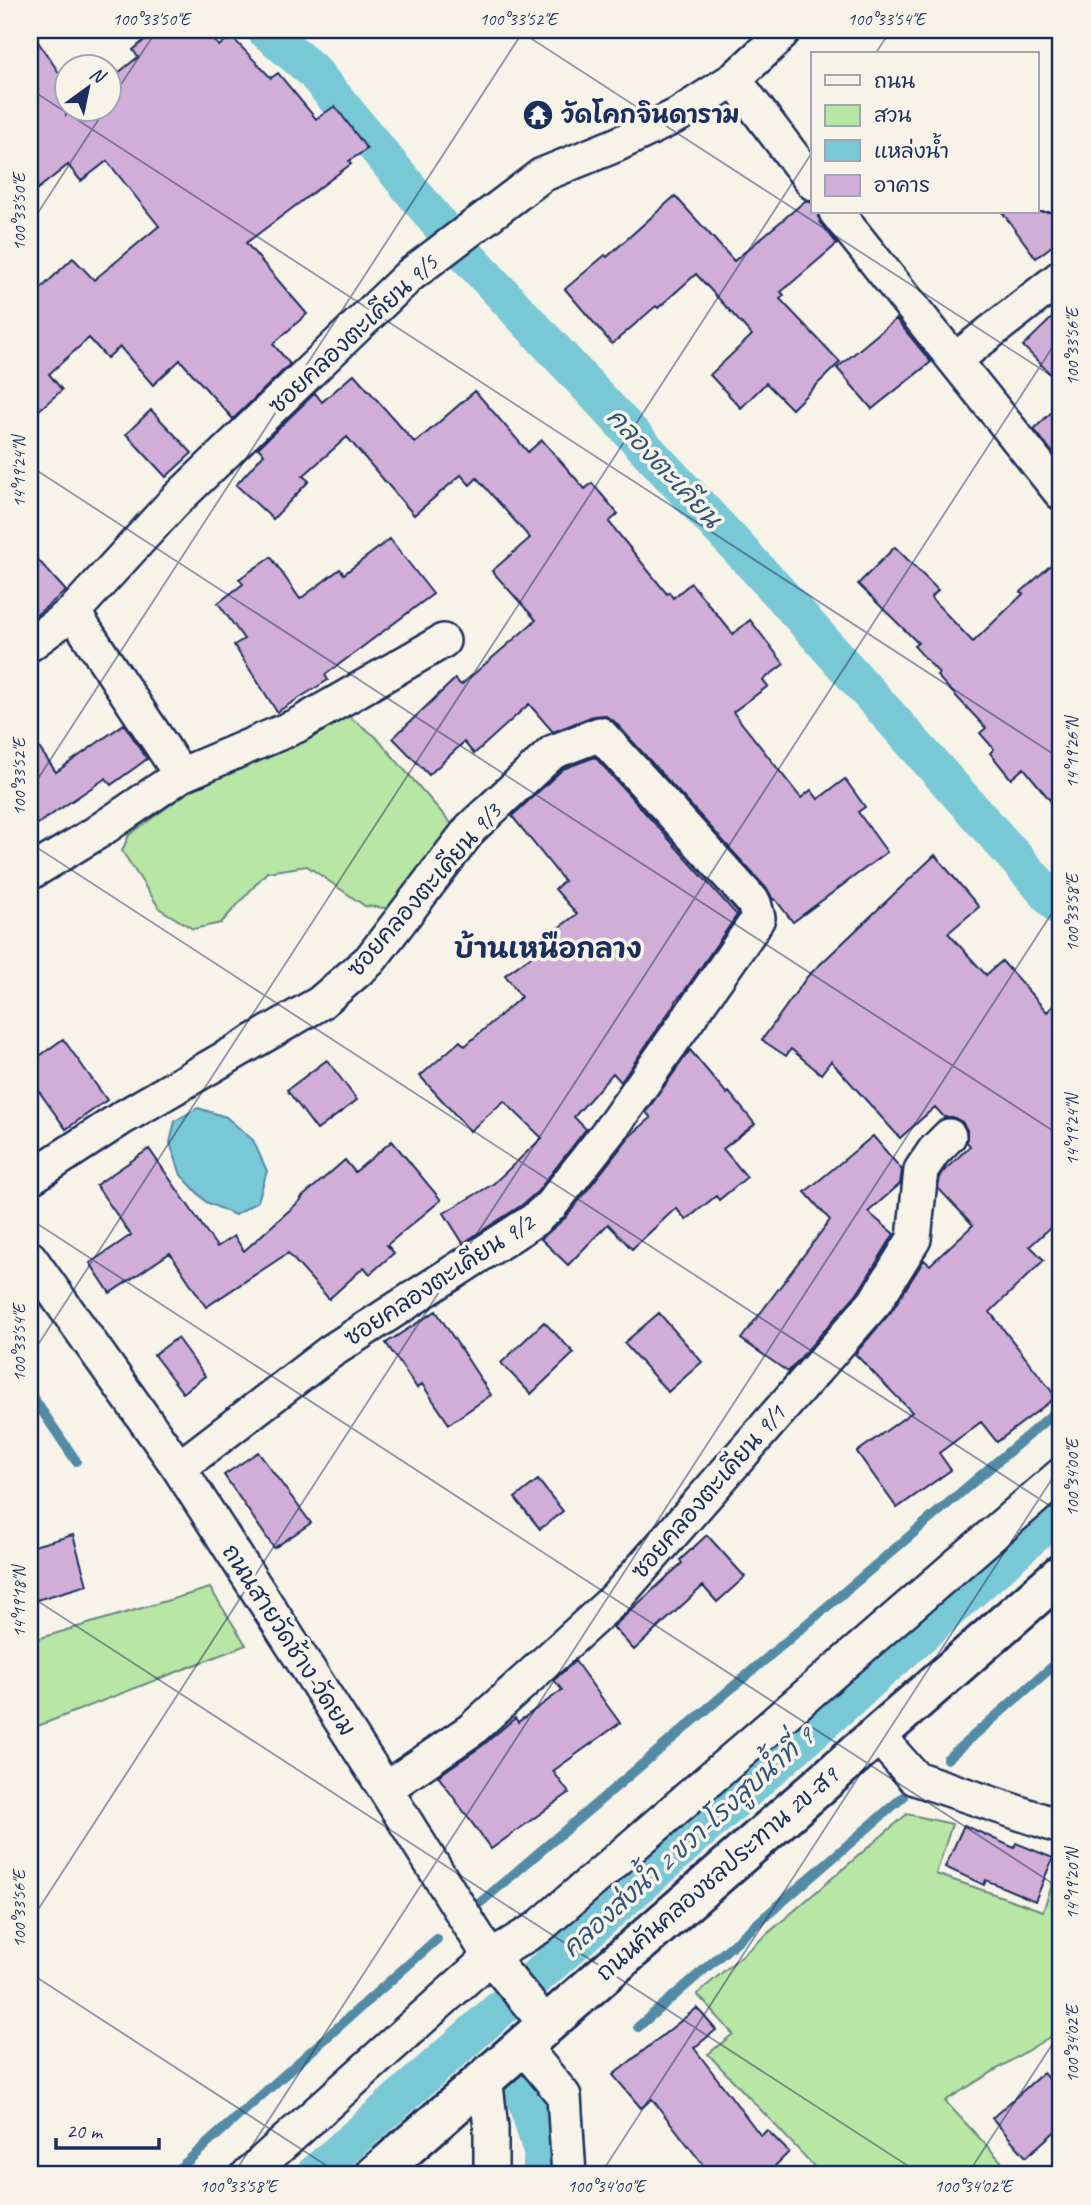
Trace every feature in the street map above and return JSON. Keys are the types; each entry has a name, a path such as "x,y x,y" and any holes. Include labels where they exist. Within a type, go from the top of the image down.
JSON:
{"street":[{"name":"ซอยคลองตะเคียน 9/5","path":"30,644 73,612 174,502 410,275 542,175 616,145 678,115 734,79 784,30"},
{"path":"734,79 811,180"},
{"path":"838,214 1061,493"},
{"path":"955,360 1061,277"},
{"path":"73,612 181,775"},
{"path":"30,873 96,833 181,775 296,726 443,641"},
{"name":"ซอยคลองตะเคียน 9/3","path":"30,1178 121,1118 320,1003 370,960 471,828 553,752 600,734 754,903 758,918"},
{"name":"ซอยคลองตะเคียน 9/2","path":"179,1468 330,1352 534,1220 551,1205 616,1122 758,918"},
{"name":"ซอยคลองตะเคียน 9/1","path":"385,1789 471,1730 615,1599 875,1303 914,1239 921,1170 949,1136"},
{"name":"ถนนสายวัดช้าง-วัดยม","path":"30,1258 179,1468 534,2026 564,2096 569,2175"},
{"path":"248,2175 497,1965 1061,1475"},
{"name":"ถนนคันคลองชลประทาน 2ข-ส9","path":"375,2175 485,2077 534,2026 877,1735 1061,1574"},
{"path":"877,1735 915,1778 1061,1827"},
{"path":"485,2077 491,2128 491,2175"}],"green space":[{"path":"347,715 375,736 457,830 396,909 365,906 307,866 267,872 221,923 193,929 160,909 122,851 129,835 199,784"},
{"path":"210,1588 246,1645 30,1729 30,1641"},
{"path":"907,1814 952,1824 936,1874 1043,1911 1061,1859 1061,2030 945,2101 1014,2175 819,2175 812,2164 708,2054 733,2034 697,1994"}],"water":[{"path":"198,1108 226,1117 253,1140 267,1171 258,1201 235,1215 206,1202 181,1175 170,1143 175,1121"}],"building":[{"path":"30,30 52,62 52,122 122,122 122,70 138,57 133,50 156,30 204,30 219,46 231,36 271,78 278,73 316,119 335,106 367,149 246,243 307,314 273,344 290,364 233,419 180,360 153,385 120,347 107,358 89,338 49,374 62,390 30,418 30,299 73,258 94,280 159,226 107,161 81,181 68,165 30,195"},
{"path":"675,196 734,261 805,201 811,202 811,214 818,214 821,223 837,244 781,292 784,295 780,299 840,362 792,409 766,383 741,408 710,375 752,335 696,274 612,344 565,289 605,255 607,257"},
{"path":"1053,212 1061,223 1061,239 1036,258 1003,214"},
{"path":"1061,309 1061,385 1023,346"},
{"path":"896,319 931,362 872,409 837,368"},
{"path":"354,374 415,443 475,391 528,452 542,440 585,489 592,483 618,514 609,522 667,594 669,592 673,598 691,583 733,634 750,620 784,664 763,680 768,686 733,712 801,798 811,790 818,799 845,779 865,807 858,812 887,852 793,922 775,899 773,900 768,890 614,721 604,715 593,716 553,732 529,704 474,754 464,742 429,775 393,738 455,679 461,685 536,620 492,571 530,538 477,478 470,485 461,475 414,515 347,437 303,476 309,481 273,519 236,485 264,454 258,448 315,393 322,402"},
{"path":"1061,403 1061,463 1034,429"},
{"path":"151,410 192,453 166,477 126,434"},
{"path":"390,539 433,594 325,675 328,680 277,712 234,645 244,639 218,603 243,584 239,579 271,557 300,599 340,569 344,574"},
{"path":"895,547 938,590 931,598 973,642 1023,594 1021,592 1061,556 1061,814 1024,768 1011,779 990,753 994,749 980,733 986,728 937,676 939,673 914,646 918,643 858,584"},
{"path":"30,551 66,591 30,620"},
{"path":"124,724 147,759 111,785 106,778 30,829 30,735 56,772"},
{"path":"595,757 737,915 621,1082 613,1073 574,1117 586,1129 537,1192 522,1205 463,1243 444,1213 493,1184 542,1138 504,1101 470,1131 420,1076 460,1041 465,1046 521,997 505,975 561,935 557,929 577,914 555,889 564,881 512,816 563,769"},
{"path":"935,855 979,907 948,933 986,975 1002,961 1047,1012 1061,998 1061,1218 1030,1246 1044,1260 990,1312 1056,1397 997,1442 981,1422 939,1453 951,1470 897,1508 857,1452 912,1412 855,1354 891,1312 924,1260 930,1265 973,1225 938,1188 944,1171 970,1146 967,1142 967,1130 962,1122 953,1117 944,1117 935,1107 900,1138 831,1061 821,1074 791,1049 786,1056 762,1040 807,977"},
{"path":"63,1039 107,1100 66,1129 30,1079 30,1063"},
{"path":"690,1050 755,1124 723,1149 747,1177 719,1200 716,1196 686,1220 676,1208 632,1249 608,1224 568,1265 541,1239 566,1217 630,1136 651,1118 646,1112"},
{"path":"327,1060 357,1100 317,1130 287,1090"},
{"path":"873,1136 902,1170 900,1184 868,1212 894,1234 859,1291 788,1372 741,1339 830,1220 805,1192"},
{"path":"392,1141 441,1200 387,1245 394,1253 370,1274 364,1267 329,1299 288,1253 206,1307 170,1253 110,1293 90,1263 131,1235 96,1185 149,1149 217,1247 234,1236 244,1251 345,1160 355,1172"},
{"path":"436,1311 491,1395 449,1424 422,1384 417,1388 386,1343"},
{"path":"659,1313 702,1362 668,1392 624,1343"},
{"path":"544,1322 574,1353 531,1394 501,1363"},
{"path":"177,1338 205,1376 183,1393 154,1355"},
{"path":"258,1452 311,1523 274,1548 224,1475"},
{"path":"538,1480 563,1511 540,1529 515,1498"},
{"path":"73,1535 87,1585 30,1602 30,1547"},
{"path":"707,1535 745,1577 717,1602 703,1586 634,1650 613,1627 682,1563 680,1560"},
{"path":"575,1661 620,1723 553,1771 569,1793 491,1849 438,1776 482,1746 515,1718 518,1722 562,1690 554,1680"},
{"path":"964,1825 1014,1848 1016,1843 1053,1858 1035,1901 986,1880 984,1885 945,1867"},
{"path":"697,2008 716,2030 694,2048 761,2136 767,2130 789,2152 766,2175 711,2175 652,2099 641,2108 613,2075"},
{"path":"1043,2073 1061,2093 1061,2126 1026,2157 992,2118"}],"waterway":[{"name":"คลองตะเคียน","path":"265,30 313,71 454,242 778,591 1061,909"},
{"path":"30,1393 76,1461"},
{"path":"481,1902 1061,1407"},
{"name":"คลองส่งน้ำ 2 ขวา-โรงสูบน้ำที่ 9","path":"313,2175 1061,1511"},
{"path":"947,1759 1061,1659"},
{"path":"638,2027 903,1797"},
{"path":"172,2175 437,1939"},
{"path":"523,2091 542,2153 541,2175"}],"place":[{"name":"วัดโคกจินดาราม","path":"538,115"}],"district":[{"name":"บ้านเหนือกลาง","path":"548,948"}]}
